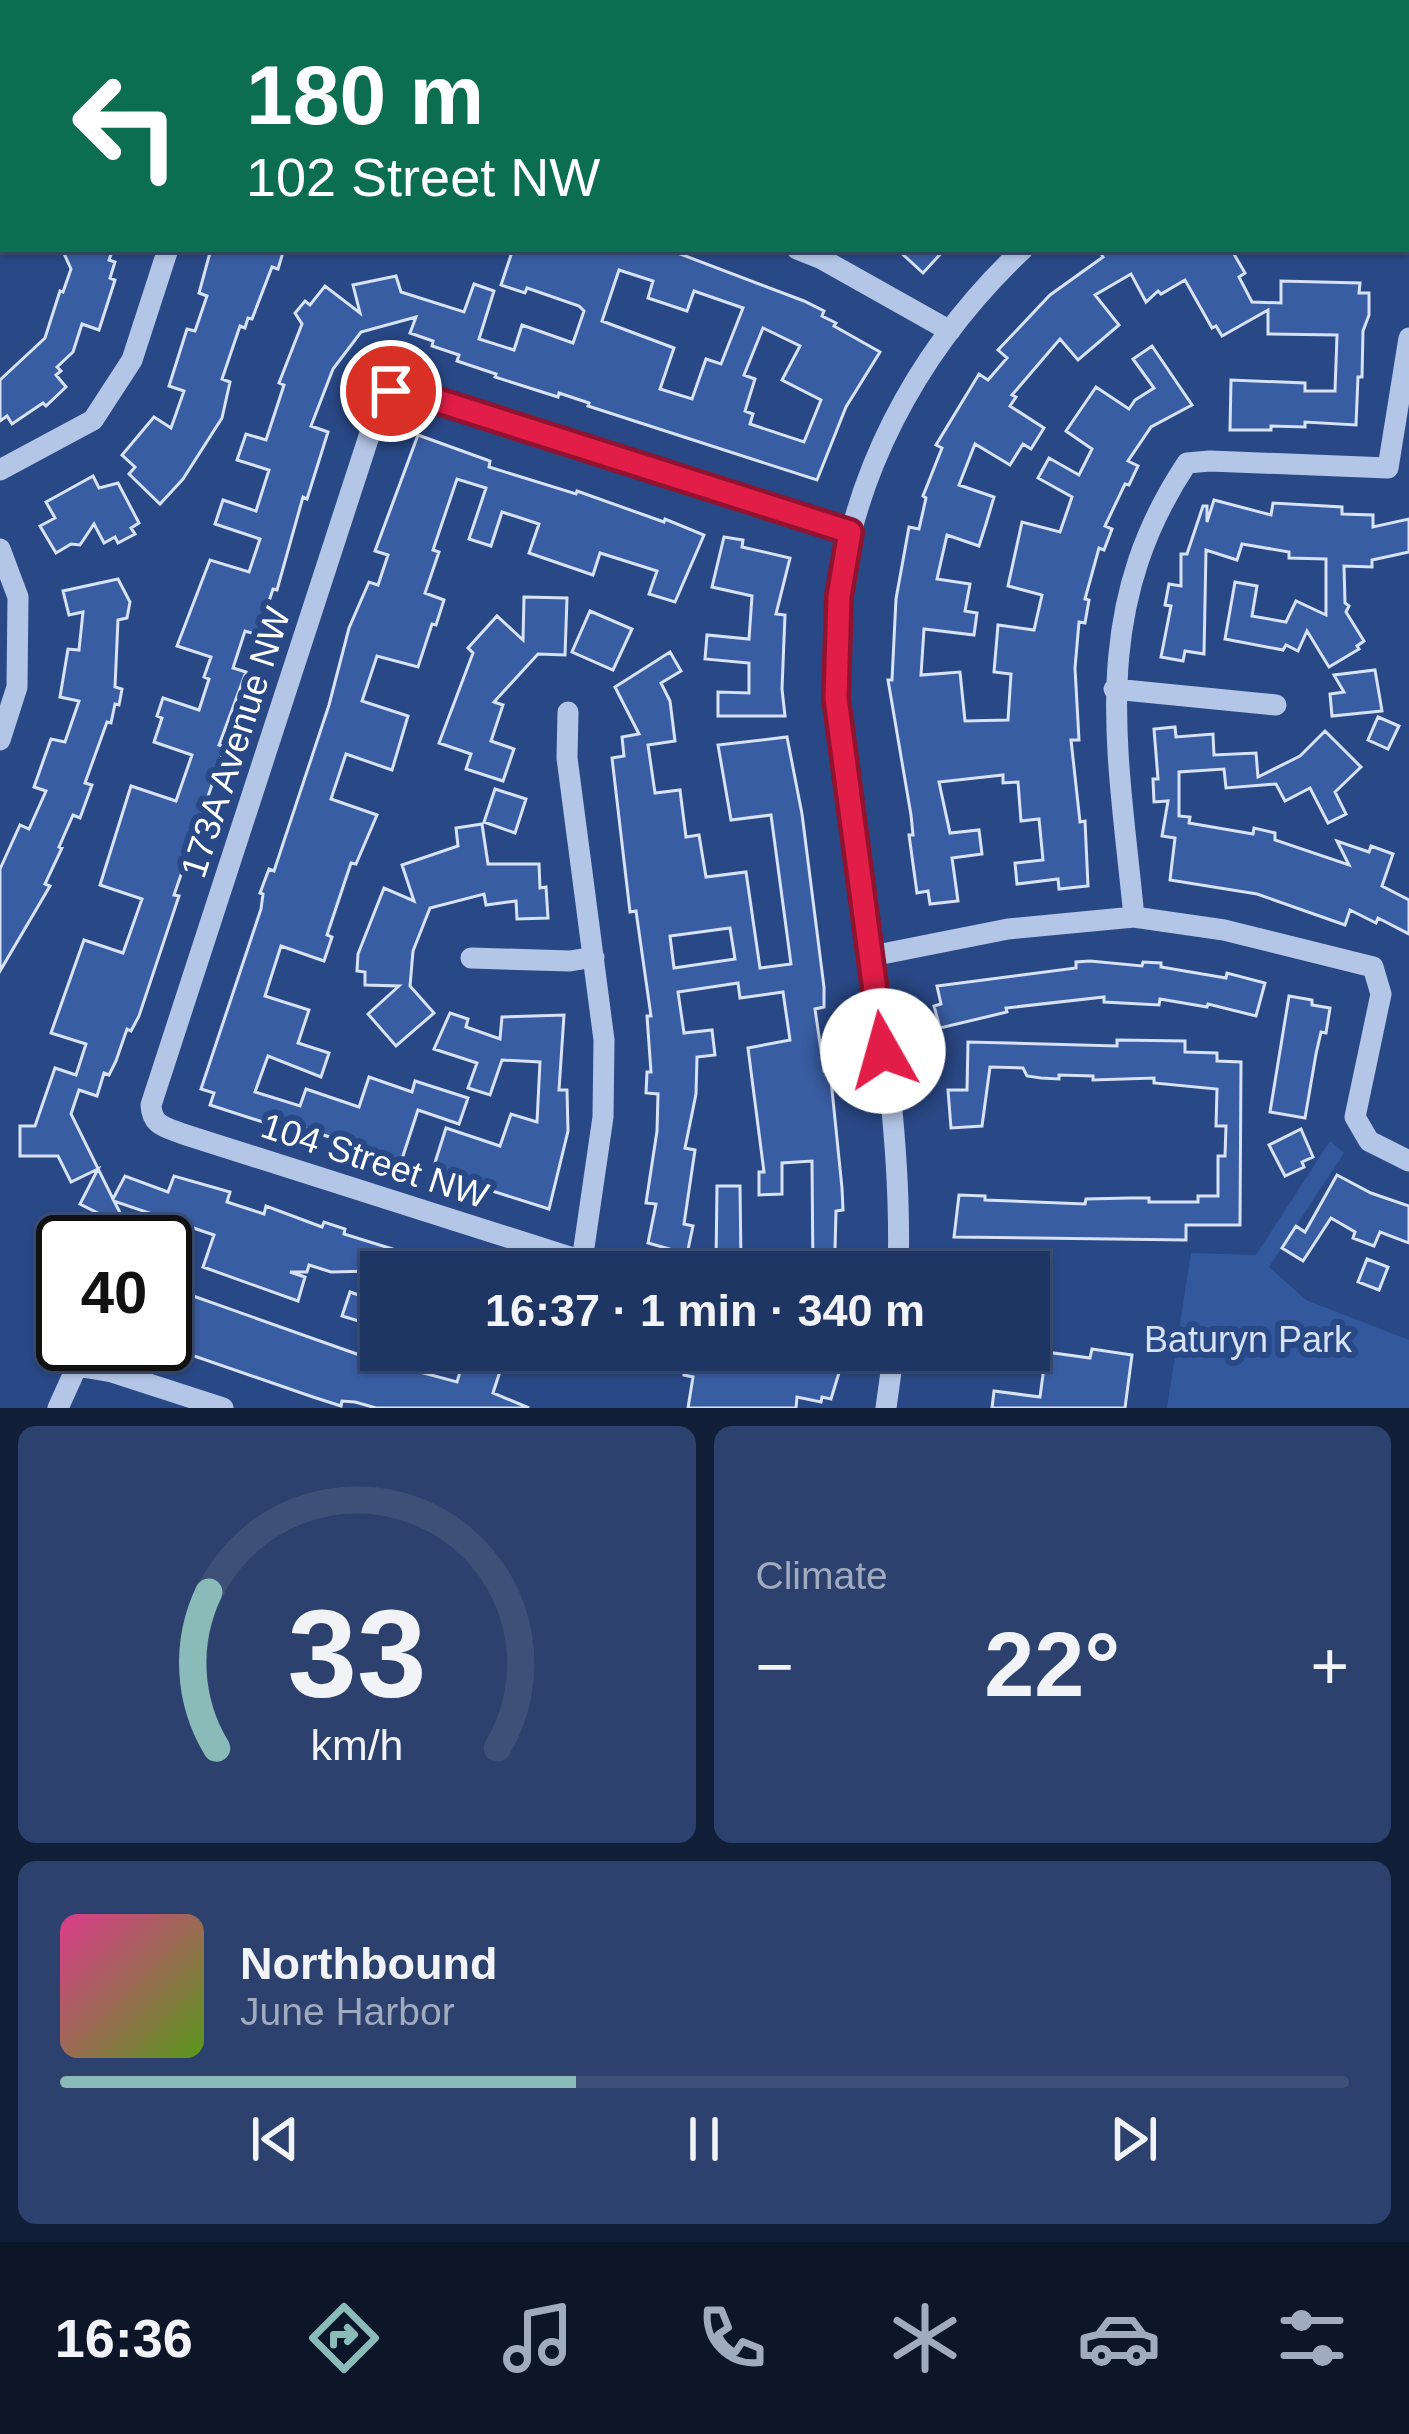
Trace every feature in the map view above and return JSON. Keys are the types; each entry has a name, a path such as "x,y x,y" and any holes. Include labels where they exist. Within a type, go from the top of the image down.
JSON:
{"street":[{"path":"0,470 93,420 132,360 167,252"},
{"path":"805,252 950,331"},
{"path":"898,1251 897,1173 836,698 837,612 850,532 885,435 950,331 1020,252"},
{"path":"1134,917 1114,689 1135,573 1171,487 1187,463 1388,468 1409,338"},
{"name":"173A Avenue NW","path":"152,1118 151,1105 373,424 391,391 429,398 850,532"},
{"path":"0,549 18,597 17,687 0,740"},
{"path":"1114,689 1276,705"},
{"path":"568,712 567,758 604,1040 603,1117 583,1251"},
{"path":"872,956 1008,929 1134,917 1224,930 1373,967 1381,994 1355,1117 1369,1142 1409,1161"},
{"path":"471,958 570,961 594,957"},
{"name":"104 Street NW","path":"152,1118 182,1134 551,1251"},
{"path":"58,1408 77,1366 112,1372 223,1408"},
{"path":"886,1408 891,1371"}],"green space":[{"name":"Baturyn Park","path":"1330,1141 1344,1153 1269,1267 1306,1300 1409,1340 1409,1408 1167,1408 1191,1253 1256,1255"}],"building":[{"path":"63,252 112,252 109,260 115,262 110,278 115,280 99,330 82,324 73,352 57,367 61,371 56,375 66,387 46,406 43,403 12,424 7,416 0,421 0,380 45,338 71,269"},
{"path":"210,252 283,252 278,269 272,267 252,319 248,318 245,328 240,326 222,379 230,382 222,418 183,479 160,504 129,474 135,467 122,455 154,417 171,428 184,391 169,386 187,329 195,331 207,296 199,293"},
{"path":"512,252 675,252 804,301 824,311 822,316 834,326 880,352 846,407 817,480 559,393 558,397 495,377 410,333 416,317 361,332 333,369 311,426 328,432 307,499 303,497 277,590 273,589 258,635 245,631 233,668 246,672 219,745 225,747 139,1016 131,1031 127,1029 97,1096 79,1090 71,1114 113,1199 125,1176 168,1192 174,1176 230,1192 227,1202 264,1214 266,1206 322,1227 324,1222 345,1229 344,1234 399,1251 360,1251 360,1271 331,1272 309,1265 307,1272 290,1272 305,1277 298,1301 203,1267 214,1235 192,1228 192,1215 155,1215 114,1201 121,1215 102,1215 80,1204 98,1169 71,1182 58,1156 20,1156 20,1126 35,1126 55,1068 76,1075 86,1044 51,1033 84,940 123,953 142,899 100,885 131,786 176,801 192,755 154,742 162,718 157,716 163,698 199,710 211,657 177,646 210,560 249,572 260,539 215,524 223,500 256,511 269,470 237,460 246,434 266,440 284,385 279,383 302,324 295,313 305,301 310,305 325,286 360,313 353,285 396,276 401,292 464,312 474,284 494,291 479,339 514,350 522,325 573,343 584,311 527,288 525,293 501,285","holes":["619,270 653,281 648,298 687,311 694,291 743,308 721,364 706,359 692,399 660,389 674,348 602,321","763,328 800,346 782,380 821,400 804,442 750,424 753,414 745,411 755,379 744,375"]},
{"path":"900,252 942,252 923,273"},
{"path":"1100,252 1233,252 1245,273 1239,277 1252,302 1281,303 1281,281 1360,283 1359,293 1369,293 1369,315 1363,331 1356,425 1305,422 1305,427 1230,430 1231,380 1305,383 1305,391 1335,391 1337,335 1268,334 1268,310 1222,336 1216,326 1212,328 1185,280 1161,294 1158,291 1146,302 1131,274 1095,295 1119,325 1078,360 1060,339 1012,395 1016,397 1010,406 1044,428 1031,449 1023,444 1010,465 975,444 959,485 994,497 979,546 947,535 937,579 970,584 965,611 977,613 974,635 924,629 921,675 960,672 965,721 1008,720 1011,674 994,672 998,625 1034,630 1042,595 1008,586 1022,522 1060,532 1072,497 1038,478 1049,458 1079,475 1092,449 1066,431 1096,387 1129,409 1154,388 1133,359 1152,346 1192,405 1151,427 1128,461 1138,466 1105,526 1112,529 1104,550 1099,548 1085,599 1089,600 1085,623 1079,622 1075,668 1079,740 1071,740 1080,822 1085,821 1088,886 1059,889 1058,879 1017,884 1015,863 1043,860 1039,819 1021,821 1018,782 1003,783 1003,775 939,782 950,833 979,830 982,854 952,858 958,901 930,904 928,891 917,893 911,815 888,680 892,680 896,599 909,527 919,529 923,496 942,448 936,445 979,374 988,380 1007,358 998,350 1050,295 1103,257"},
{"path":"418,435 490,461 489,467 577,491 704,535 675,602 649,594 657,571 600,553 593,575 529,553 539,524 502,512 491,546 469,539 486,488 457,479 433,550 439,552 425,593 444,600 436,625 432,624 418,667 377,656 362,701 408,716 392,770 346,754 331,799 377,815 356,864 351,863 327,935 332,937 324,961 281,946 265,996 309,1010 298,1043 329,1053 321,1077 268,1056 255,1092 300,1106 306,1089 359,1107 369,1077 412,1092 415,1081 468,1098 459,1124 418,1110 401,1162 272,1117 269,1124 210,1105 214,1093 201,1089 261,909 260,893 269,869 274,871 329,705 349,628 369,582 378,585 388,555 375,551"},
{"path":"93,476 99,488 118,483 139,523 131,528 135,534 118,543 115,537 104,543 94,524 80,545 71,544 56,553 40,526 55,518 46,502"},
{"path":"1214,500 1271,515 1273,503 1342,507 1342,514 1373,515 1373,527 1409,519 1409,552 1372,560 1372,567 1344,566 1346,612 1364,641 1359,649 1329,667 1307,631 1298,651 1286,645 1283,650 1225,639 1235,582 1257,586 1252,616 1286,622 1296,601 1326,615 1326,559 1289,558 1289,552 1242,544 1237,560 1206,550 1204,654 1185,651 1183,661 1161,657 1171,606 1165,605 1169,584 1181,586 1181,554 1187,554 1203,506 1207,506 1207,522"},
{"path":"724,537 743,540 742,547 790,558 776,614 785,615 785,716 718,716 718,692 749,693 749,663 705,659 707,635 749,639 752,596 712,587"},
{"path":"118,579 130,602 127,618 118,620 115,687 122,689 119,705 115,704 111,723 107,722 85,783 92,785 80,818 73,815 59,847 45,884 50,886 0,971 0,869 20,825 29,829 46,791 34,787 51,739 65,742 79,701 60,697 68,649 79,650 83,612 69,615 63,591"},
{"path":"524,597 567,598 565,655 538,654 494,702 503,705 491,741 514,749 503,781 466,769 471,754 439,743 473,653 468,648 497,616 523,640"},
{"path":"590,611 632,629 613,670 572,652"},
{"path":"670,652 681,671 661,683 670,701 675,741 648,745 655,793 680,790 686,837 699,835 706,877 746,872 760,968 791,964 771,815 731,820 718,745 787,737 824,987 824,1007 815,1009 824,1071 830,1070 842,1188 835,1250 847,1251 813,1251 812,1161 782,1163 782,1194 759,1195 759,1172 764,1172 748,1048 790,1040 783,992 740,998 738,983 678,992 684,1033 712,1030 715,1055 697,1057 696,1094 685,1148 695,1150 684,1224 693,1226 688,1251 648,1243 656,1204 646,1203 658,1094 646,1093 647,1072 651,1072 647,1016 651,1016 636,911 630,912 612,758 624,756 622,737 639,734 615,687","holes":["730,928 735,959 674,968 670,936"]},
{"path":"1375,670 1382,711 1332,716 1330,694 1344,692 1334,675"},
{"path":"1378,717 1399,726 1388,749 1368,740"},
{"path":"1175,727 1176,737 1213,734 1214,755 1256,753 1258,777 1300,756 1325,731 1361,767 1335,792 1346,814 1328,823 1310,788 1285,801 1276,784 1226,788 1224,769 1179,772 1179,816 1190,817 1189,823 1275,833 1275,840 1349,865 1337,841 1393,854 1382,886 1409,900 1409,934 1350,910 1345,925 1257,894 1170,880 1175,838 1162,836 1168,801 1154,802 1153,779 1158,779 1154,729"},
{"path":"495,789 526,799 515,833 484,822"},
{"path":"482,824 488,864 539,864 548,918 517,919 516,901 486,905 484,894 430,908 413,951 410,986 434,1013 396,1046 368,1014 399,986 365,985 365,972 357,971 358,954 384,888 414,901 402,865 458,846 456,828"},
{"path":"1076,962 1161,963 1161,967 1226,978 1227,973 1265,983 1256,1016 1208,1004 1160,999 1159,1005 1104,1002 1104,997 1006,1008 1007,1012 940,1028 934,1006 941,1004 937,986 1076,968"},
{"path":"1289,996 1330,1008 1305,1118 1270,1112"},
{"path":"450,1013 468,1019 466,1027 500,1039 502,1017 564,1015 559,1090 567,1090 568,1131 549,1209 432,1172 446,1128 500,1146 511,1114 537,1122 540,1062 502,1060 490,1095 468,1088 477,1063 434,1049"},
{"path":"1117,1040 1185,1041 1185,1052 1217,1053 1217,1061 1241,1062 1240,1225 1186,1225 1186,1240 954,1237 959,1195 1085,1204 1086,1199 1198,1202 1198,1196 1218,1196 1218,1156 1225,1156 1226,1126 1216,1126 1217,1089 1154,1083 1154,1078 1041,1078 1027,1076 1023,1068 990,1067 982,1126 951,1128 948,1090 967,1090 968,1042 1117,1046"},
{"path":"1301,1129 1313,1157 1285,1176 1269,1145"},
{"path":"1337,1175 1409,1206 1409,1243 1380,1232 1374,1246 1353,1238 1355,1232 1331,1218 1303,1261 1282,1248 1296,1226 1305,1232"},
{"path":"717,1186 740,1186 741,1251 716,1251"},
{"path":"1367,1259 1388,1267 1379,1290 1358,1282"},
{"path":"350,1292 360,1295 360,1321 342,1316"},
{"path":"192,1296 360,1355 360,1371 416,1371 457,1382 460,1371 500,1371 493,1393 529,1408 376,1408 342,1401 341,1406 192,1355"},
{"path":"1092,1349 1132,1355 1125,1408 992,1408 994,1391 1040,1397 1043,1371 1050,1371 1050,1353 1090,1358"},
{"path":"685,1371 840,1371 831,1399 797,1397 796,1408 688,1408 693,1377 684,1375"}],"route":[{"path":"391,391 429,398 850,532 839,596 836,698 883,1051"}]}
